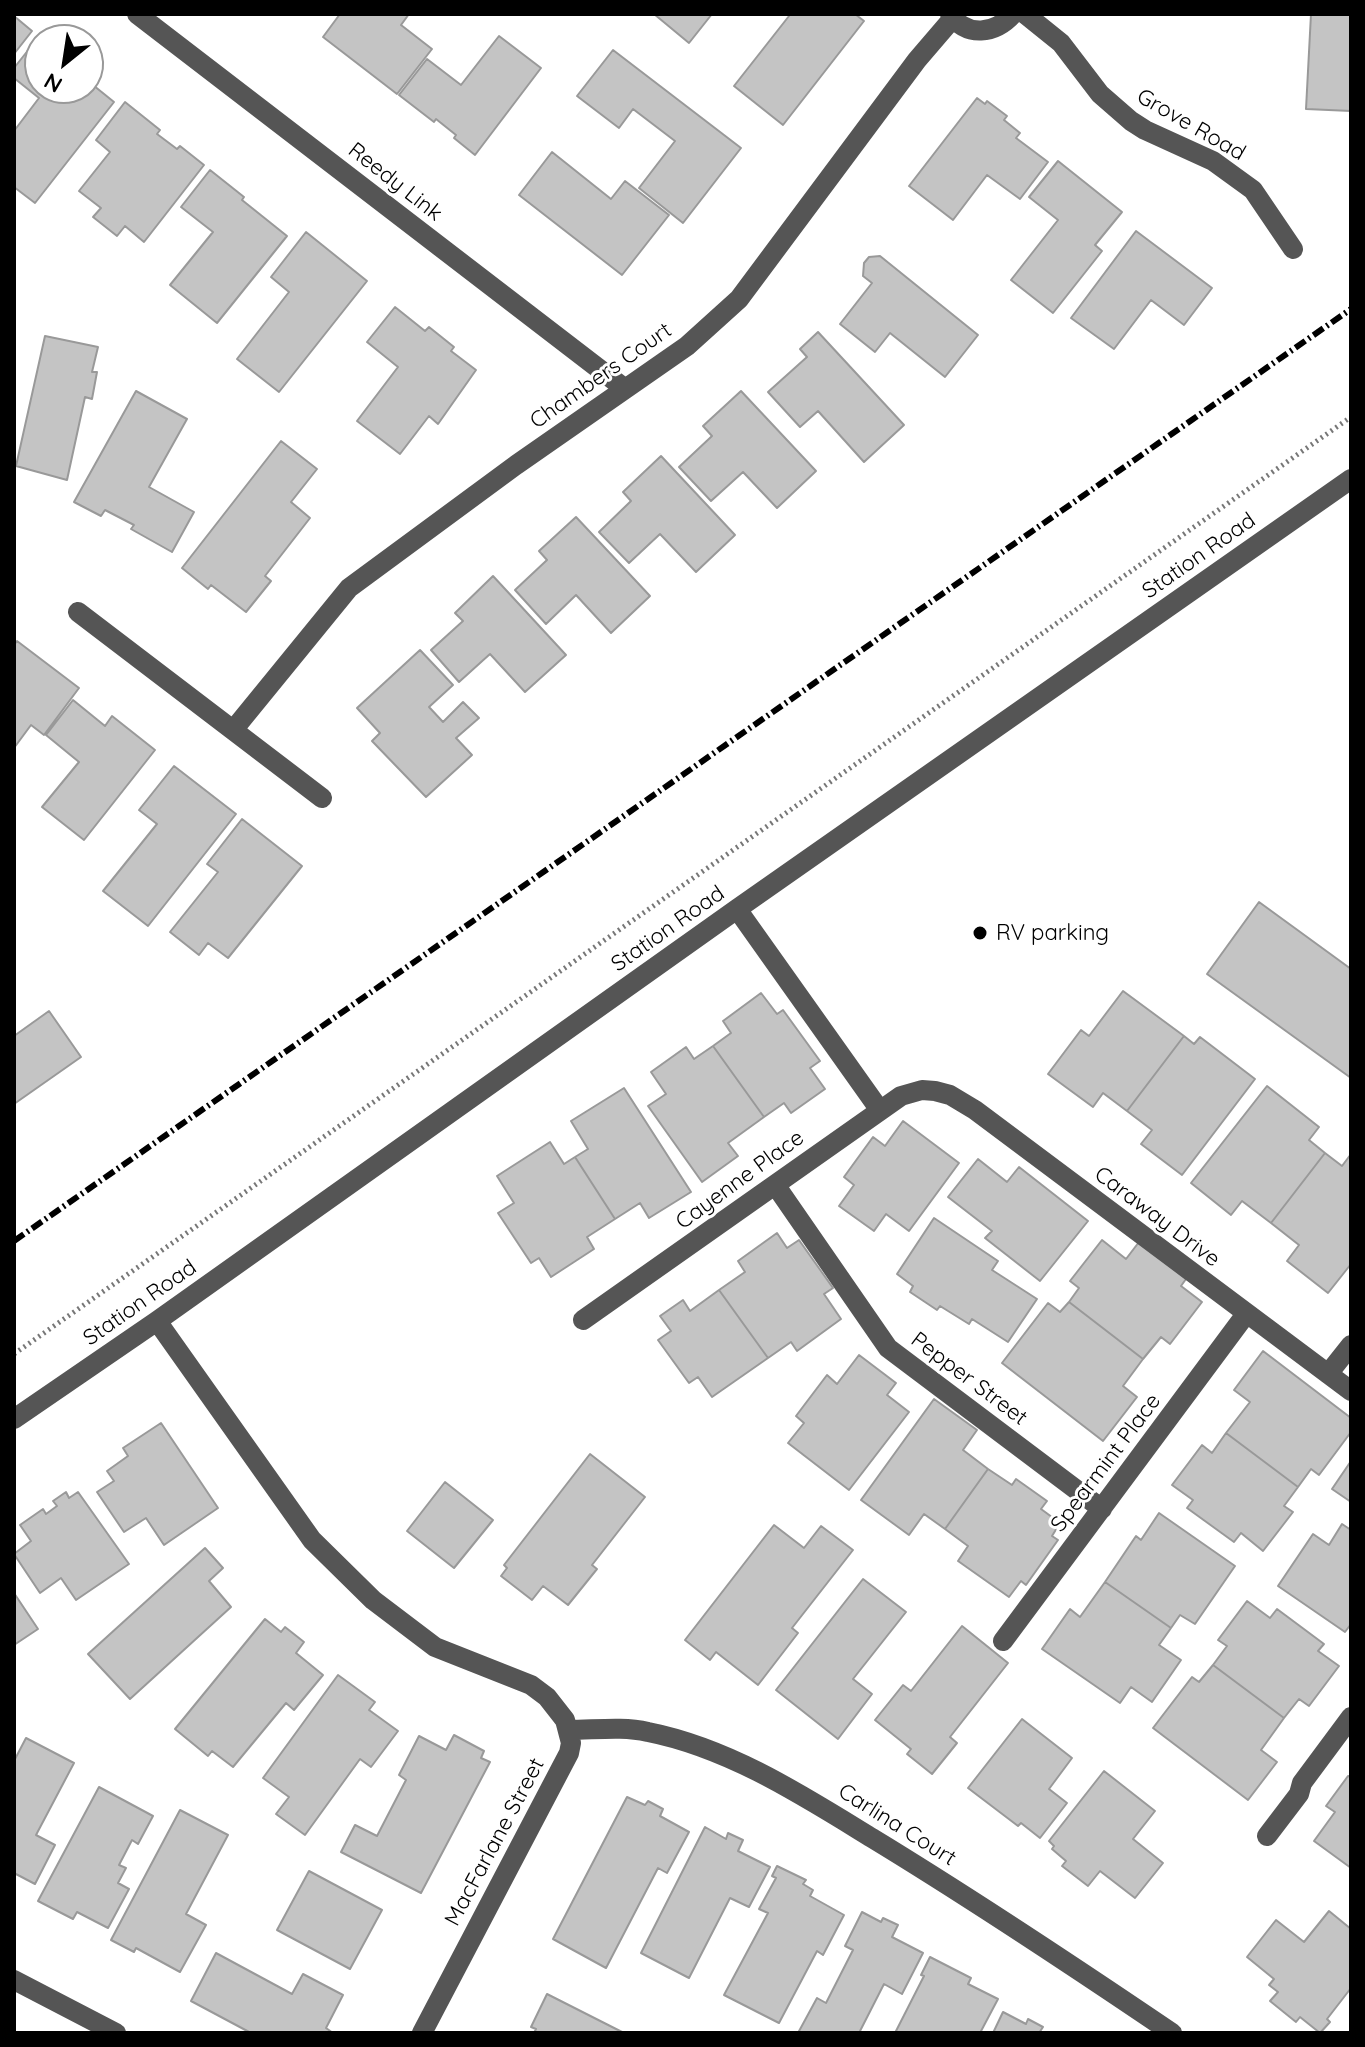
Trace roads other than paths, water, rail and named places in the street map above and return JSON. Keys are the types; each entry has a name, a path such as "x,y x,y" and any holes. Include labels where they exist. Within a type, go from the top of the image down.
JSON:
{"street":[{"name":"Reedy Link","path":"137,14 624,388"},
{"path":"952,16 972,31 984,31 1005,23 1013,14"},
{"name":"Grove Road","path":"1025,14 1061,43 1100,94 1131,121 1213,161 1253,190 1293,249"},
{"name":"Chambers Court","path":"234,729 349,588 624,388 687,346 739,299 952,16"},
{"name":"Station Road","path":"14,1419 1351,479"},
{"path":"78,612 322,798"},
{"path":"737,909 879,1109"},
{"name":"Cayenne Place","path":"583,1320 776,1186 879,1109 907,1093 930,1090"},
{"name":"Caraway Drive","path":"930,1090 950,1095 975,1110 1351,1391"},
{"name":"Pepper Street","path":"776,1186 888,1348 1102,1509"},
{"name":"Spearmint Place","path":"1003,1641 1246,1314"},
{"path":"157,1321 312,1540 373,1600 435,1647 531,1685 559,1709 569,1730"},
{"path":"1328,1374 1351,1345"},
{"path":"1267,1836 1351,1717"},
{"name":"MacFarlane Street","path":"422,2033 569,1753 569,1730"},
{"name":"Carlina Court","path":"569,1730 647,1731 693,1745 780,1782 928,1872 1172,2033"},
{"path":"14,1980 116,2033"}],"railway":[{"path":"14,1241 1351,309"}],"place":[{"name":"RV parking","path":"980,933"}]}
